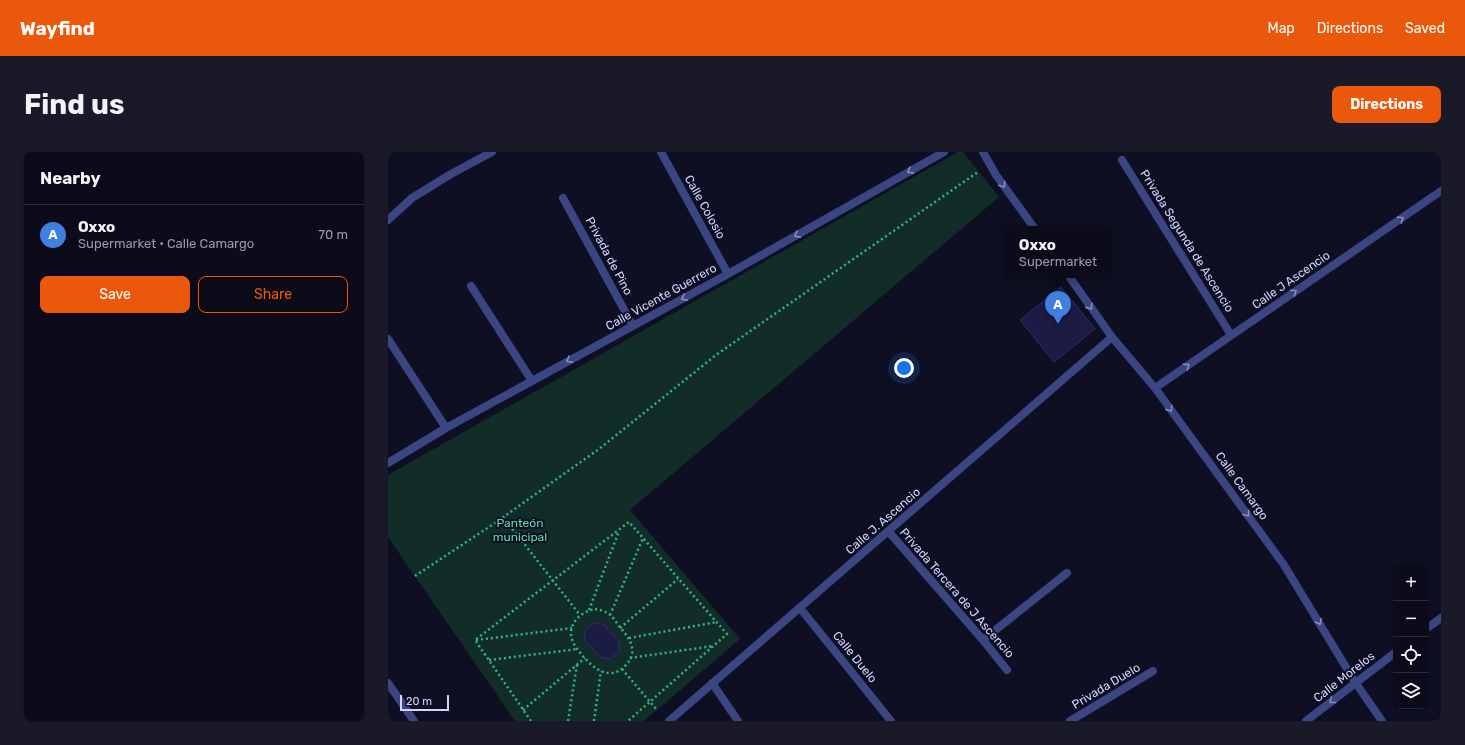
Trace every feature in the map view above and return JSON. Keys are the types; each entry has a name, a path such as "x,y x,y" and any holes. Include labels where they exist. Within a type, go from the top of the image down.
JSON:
{"street":[{"path":"388,220 412,198 451,174 492,152"},
{"name":"Calle Colosio","path":"661,152 728,274"},
{"name":"Calle Vicente Guerrero","path":"388,463 446,428 728,274 944,152"},
{"path":"983,152 996,175 1033,226"},
{"name":"Privada Segunda de Ascencio","path":"1122,160 1231,335"},
{"name":"Calle J Ascencio","path":"1155,388 1441,191"},
{"name":"Privada de Pino","path":"563,198 633,326"},
{"name":"Calle Camargo","path":"1070,278 1112,337 1155,388 1284,565 1355,682 1382,721"},
{"path":"471,286 532,381"},
{"name":"Calle J. Ascencio","path":"669,721 889,532 1112,337"},
{"path":"388,339 446,428"},
{"name":"Privada Tercera de J Ascencio","path":"889,532 983,640 1007,670"},
{"path":"983,640 1067,573"},
{"name":"Calle Duelo","path":"800,608 891,721"},
{"path":"1429,627 1441,618"},
{"name":"Calle Morelos","path":"1306,721 1393,654"},
{"name":"Privada Duelo","path":"1070,721 1153,670"},
{"path":"388,683 414,721"},
{"path":"712,683 738,721"}],"path":[{"path":"415,576 503,517 599,449 716,355 978,172"},
{"path":"503,517 580,615"},
{"path":"475,640 629,522 727,634 628,721"},
{"path":"588,611 620,529"},
{"path":"610,615 643,538"},
{"path":"620,628 678,579"},
{"path":"588,611 602,611 610,615 629,638 632,643 632,651 630,658 622,669 613,673 601,671 591,666 573,643 571,636 572,628 580,615 588,611"},
{"path":"629,638 717,622"},
{"path":"475,640 572,628"},
{"path":"475,640 531,721"},
{"path":"630,658 714,645"},
{"path":"489,660 578,649"},
{"path":"523,710 585,658"},
{"path":"568,721 577,664"},
{"path":"622,669 657,710"},
{"path":"594,721 601,671"}],"green space":[{"name":"Panteón municipal","path":"958,152 963,152 999,197 630,510 740,639 644,721 515,721 388,537 388,475"}],"building":[{"path":"1061,287 1095,329 1054,362 1020,320"},
{"path":"594,623 603,624 619,641 619,651 610,659 600,657 585,640 585,630"}],"place":[{"name":"Oxxo","path":"1058,324"}]}
